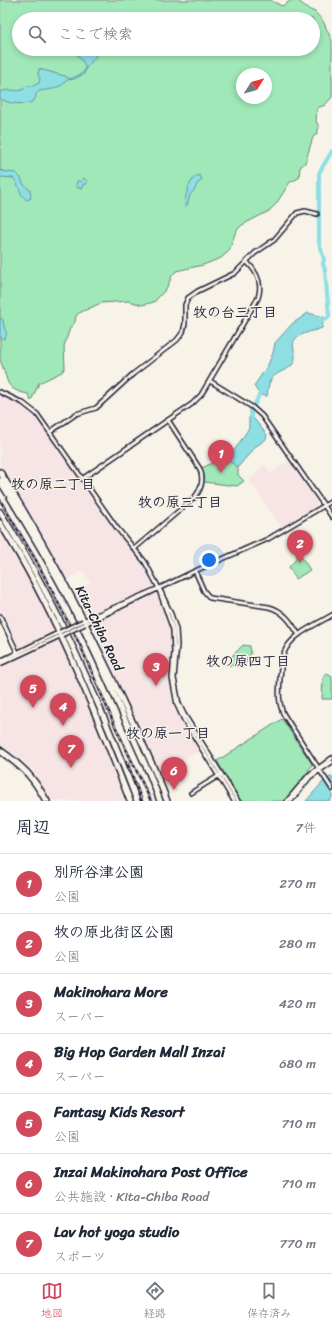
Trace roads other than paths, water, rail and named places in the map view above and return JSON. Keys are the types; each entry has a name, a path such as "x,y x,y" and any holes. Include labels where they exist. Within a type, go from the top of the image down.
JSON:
{"highway":[{"name":"Kita-Chiba Road","path":"0,472 27,515 85,622 157,774 167,801"},
{"name":"Kita-Chiba Road","path":"0,481 53,569 78,618 160,801"},
{"path":"0,512 48,597 86,674 137,801"},
{"path":"1,527 61,634 96,713 130,801"},
{"path":"102,670 108,677 142,750 157,774"},
{"path":"106,721 107,731 121,772 123,784"}],"street":[{"path":"50,432 76,414 96,408 133,374 174,344 183,332 185,324 185,305 188,298 198,291 232,275 263,246 274,240 297,213 305,211 317,214"},
{"path":"82,479 194,402 201,395 258,298 260,291 259,279 256,272 247,262"},
{"path":"210,381 252,407 262,416 332,517"},
{"path":"0,392 23,403 37,414 117,528 148,566 171,614 176,629 177,645 174,678 179,704 234,801"},
{"path":"134,549 194,498 199,492 202,484 203,477 200,469 168,420"},
{"path":"0,661 61,634 152,590 159,589 268,539 332,501"},
{"path":"195,572 204,591 210,598 272,608 286,616 299,635"},
{"path":"332,615 291,641 284,653 279,697 284,715 332,789"},
{"path":"0,616 18,654"},
{"path":"0,664 18,654"},
{"path":"0,749 27,769 39,785 47,801"},
{"path":"0,752 19,766 32,779 47,801"},
{"path":"288,801 304,780 332,758"},
{"path":"291,801 306,782 319,769 332,762"},
{"path":"192,793 220,775"},
{"path":"220,775 238,801"}],"water":[{"path":"78,56 96,56 86,68 84,74 74,79 67,80 62,85 53,89 39,91 32,102 24,104 11,103 0,99 0,92 10,90 19,91 27,86 33,86 39,83 39,69 65,76 70,79 83,72 85,66"},
{"path":"0,170 16,173 21,178 23,184 30,190 31,198 27,200 24,198 13,178 0,177"},
{"path":"198,175 202,180 197,184 190,195 187,205 185,206 184,203 188,188 192,180"},
{"path":"84,178 87,181 87,184 83,184 82,188 78,188 76,184 77,181 81,182"},
{"path":"308,313 324,317 322,328 305,333 296,338 293,343 295,355 294,362 292,365 272,378 269,384 267,396 260,395 254,386 268,365 275,343 292,324"},
{"path":"0,318 3,320 6,332 4,339 0,337"},
{"path":"251,415 267,435 266,439 255,447 238,467 228,460 249,428 249,418"},
{"path":"332,776 332,797 330,801 306,801 323,782"}],"waterway":[{"path":"319,321 327,319 329,316 325,270 323,264 324,259 319,243 319,173 332,151"},
{"path":"255,404 261,391"},
{"path":"251,411 252,420"}],"railway":[{"path":"0,500 37,562 81,647 115,726 151,801"},
{"path":"127,762 142,801"}],"place":[{"name":"別所谷津公園","path":"221,473"},
{"name":"牧の原北街区公園","path":"300,563"},
{"name":"Makinohara More","path":"156,686"},
{"name":"Fantasy Kids Resort","path":"33,708"},
{"name":"Big Hop Garden Mall Inzai","path":"63,726"},
{"name":"Lav hot yoga studio","path":"71,768"},
{"name":"Inzai Makinohara Post Office","path":"174,790"}],"district":[{"name":"牧の台三丁目","path":"235,312"},
{"name":"牧の原二丁目","path":"53,484"},
{"name":"牧の原三丁目","path":"180,502"},
{"name":"牧の原四丁目","path":"248,661"},
{"name":"牧の原一丁目","path":"168,733"}]}
